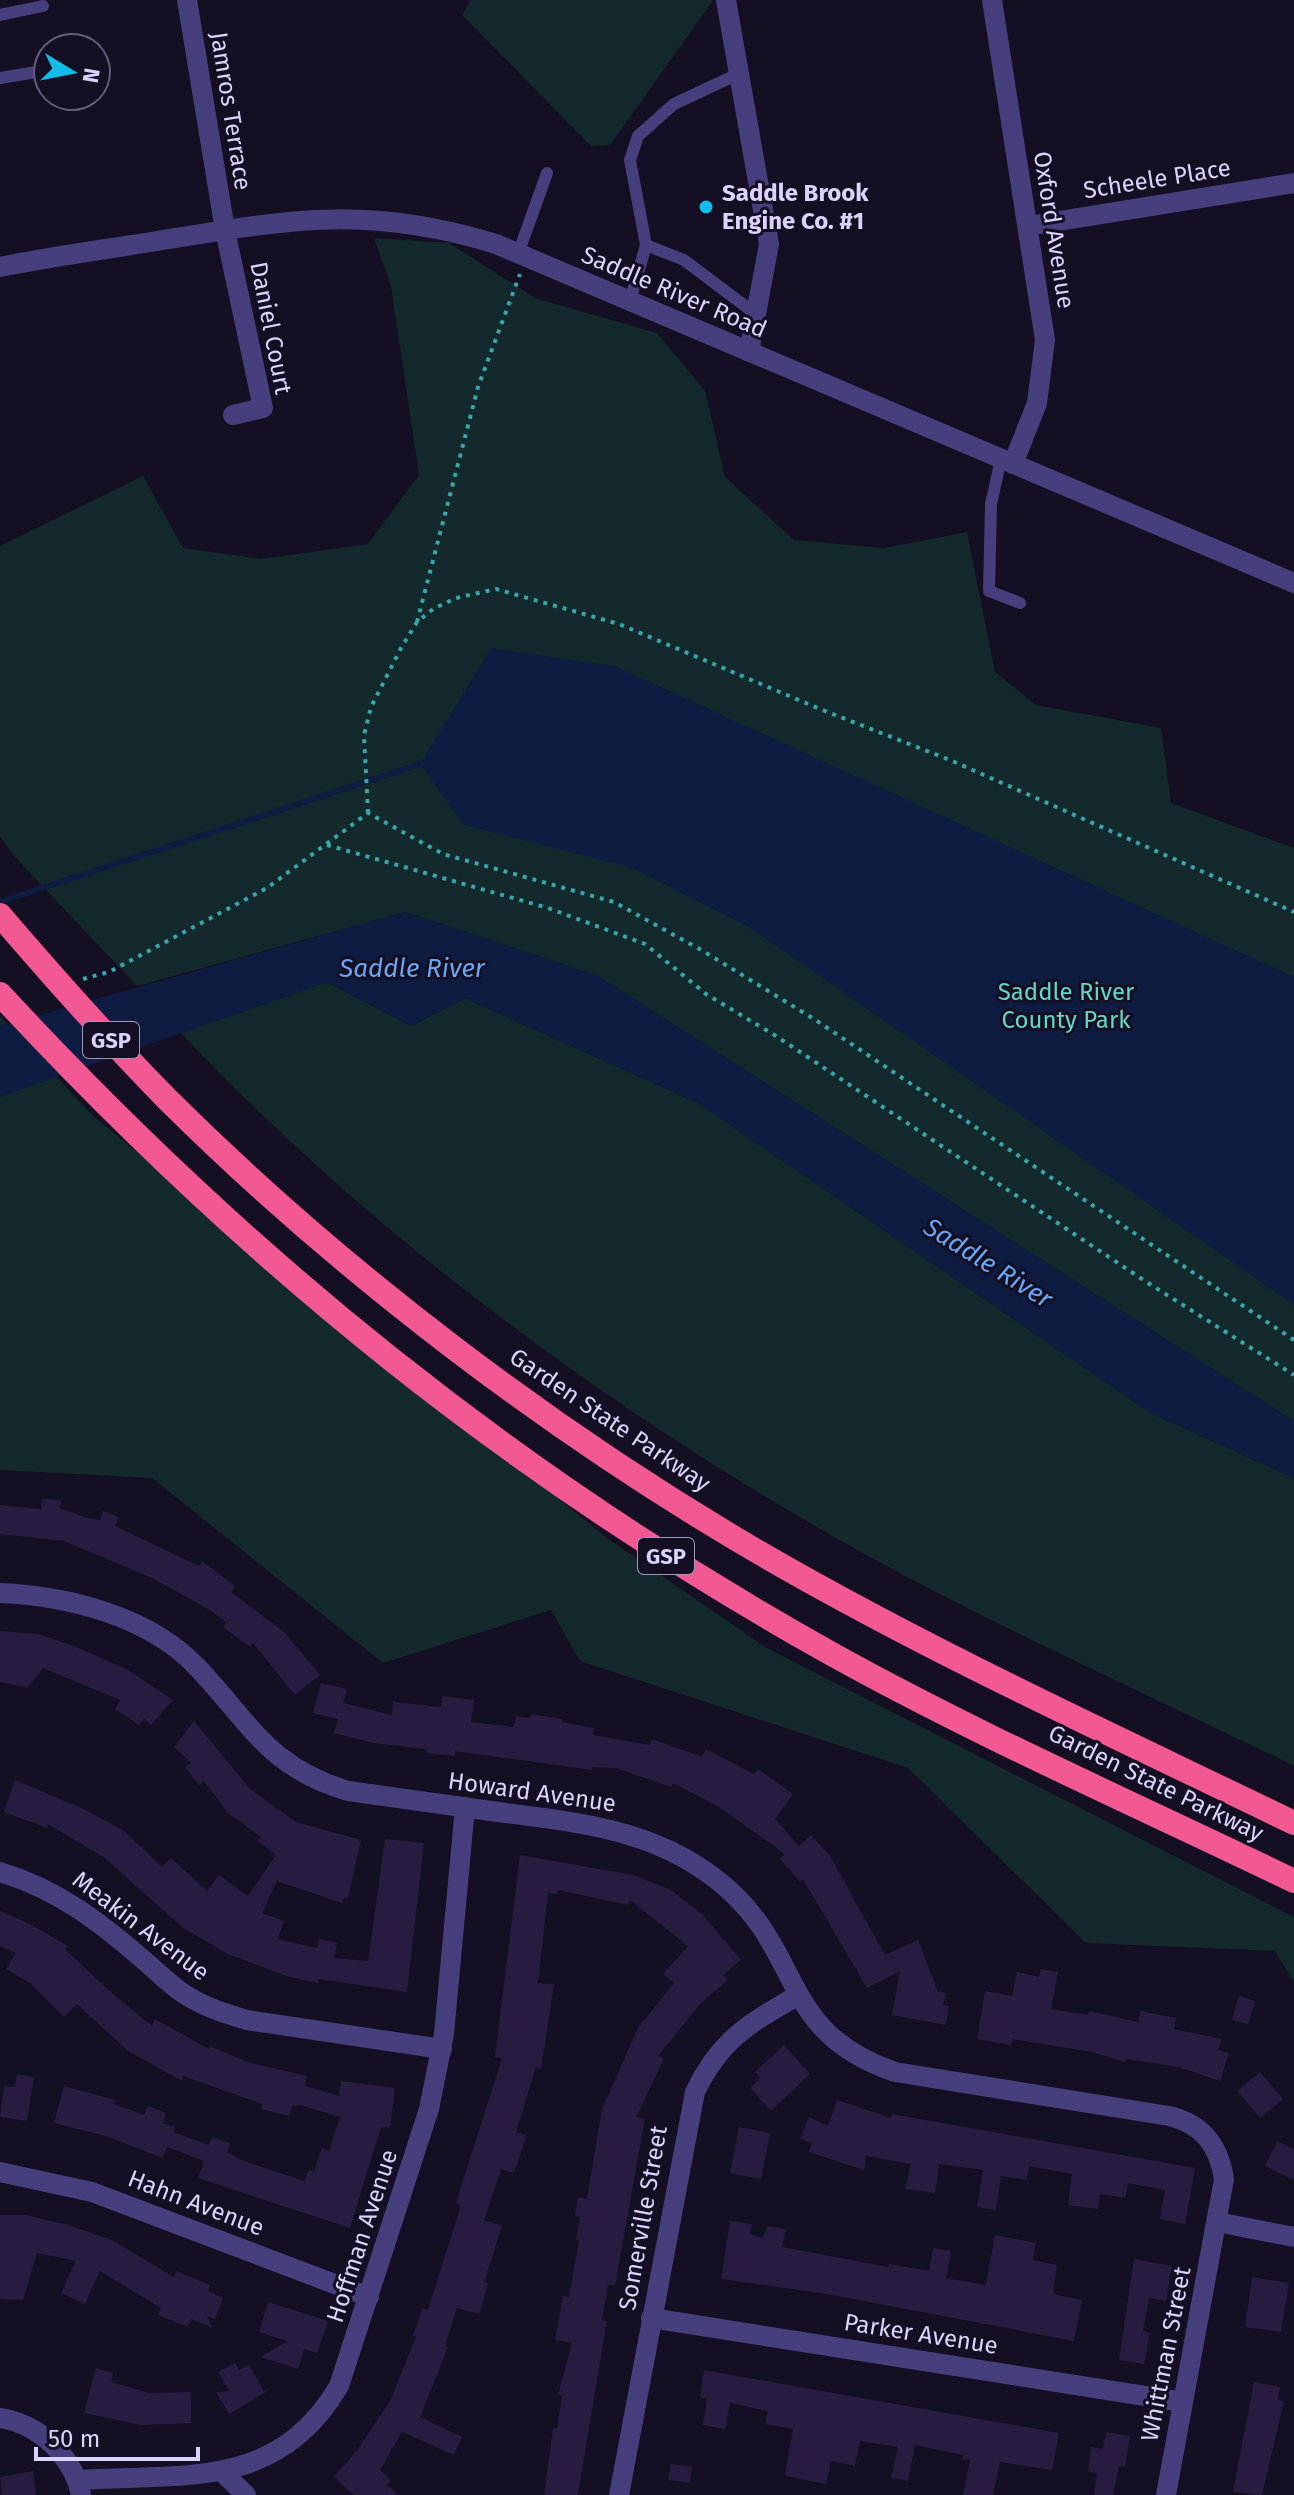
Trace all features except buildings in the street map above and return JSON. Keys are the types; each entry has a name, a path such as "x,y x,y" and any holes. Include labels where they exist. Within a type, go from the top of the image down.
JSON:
{"highway":[{"name":"Garden State Parkway","path":"0,915 54,978 169,1100 388,1294 573,1433 670,1498 882,1621 1294,1823"},
{"name":"Garden State Parkway","path":"0,994 115,1115 264,1256 349,1328 533,1469 635,1537 820,1647 897,1688 1294,1881"}],"street":[{"name":"Jamros Terrace","path":"187,0 225,230"},
{"path":"726,0 769,244 749,352"},
{"name":"Oxford Avenue","path":"992,0 1045,340 1037,403 1007,461"},
{"name":"Scheele Place","path":"1028,226 1294,183"},
{"name":"Saddle River Road","path":"0,267 310,218 373,219 450,231 522,256 630,301 1294,583"},
{"name":"Daniel Court","path":"225,230 263,408 233,415"},
{"name":"Howard Avenue","path":"0,1593 68,1603 145,1628 195,1665 271,1752 322,1783 348,1791 599,1825 669,1848 712,1876 758,1921 777,1951 797,1996 823,2031 844,2049 895,2072 1183,2119 1213,2142 1221,2159 1224,2179 1217,2222"},
{"name":"Hoffman Avenue","path":"79,2487 221,2471 254,2463 280,2451 305,2433 339,2386 417,2152 442,2049 465,1807"},
{"name":"Meakin Avenue","path":"0,1872 52,1892 82,1910 158,1974 189,1997 217,2011 247,2020 442,2049"},
{"name":"Somerville Street","path":"619,2495 695,2092 724,2044 746,2025 797,1996"},
{"name":"Hahn Avenue","path":"0,2172 92,2192 369,2297"},
{"path":"1217,2222 1294,2237"},
{"name":"Whittman Street","path":"1166,2495 1217,2222"},
{"name":"Parker Avenue","path":"651,2318 1183,2402"},
{"path":"0,2418 29,2427 55,2446 79,2487"},
{"path":"221,2471 246,2495"}],"lane":[{"path":"0,15 43,6"},
{"path":"0,78 32,73"},
{"path":"630,301 646,245 630,160 638,136 674,104 738,74"},
{"path":"522,256 547,173"},
{"path":"646,245 684,260 757,315"},
{"path":"1007,461 991,504 989,591 1020,603"}],"path":[{"path":"368,813 363,763 367,721 380,686 417,622 478,387 522,256"},
{"path":"417,622 456,598 496,589 619,624 950,760 1294,912"},
{"path":"82,979 109,972 267,888 368,813"},
{"path":"368,813 443,854 614,902 703,951 814,1019 1294,1340"},
{"path":"326,844 548,908 645,944 706,994 776,1036 1148,1283 1294,1375"}],"green space":[{"path":"471,0 712,2 610,145 591,146 462,15"},
{"name":"Saddle River County Park","path":"374,238 449,243 535,298 657,333 705,391 725,477 794,540 884,548 967,532 995,672 1036,705 1161,728 1171,803 1294,848 1294,1421 598,976 405,912 137,986 15,857 0,836 0,546 143,476 183,548 261,559 368,544 419,475 391,286"},
{"path":"327,982 411,1026 465,998 698,1103 1149,1412 1294,1478 1294,1766 930,1589 829,1534 630,1410 438,1269 262,1115 181,1033"},
{"path":"0,1016 92,1115 604,1536 765,1647 1294,1917 1294,1982 1275,1951 1086,1943 908,1768 580,1661 551,1610 383,1663 152,1478 0,1470"}],"water":[{"path":"491,648 615,666 1294,977 1294,1305 749,927 630,867 464,825 420,764"},
{"name":"Saddle River","path":"405,912 598,976 1294,1421 1294,1478 1149,1412 698,1103 465,998 411,1026 327,982 0,1097 0,1026"}],"waterway":[{"path":"0,902 420,764"}],"place":[{"name":"Saddle Brook Engine Co. #1","path":"706,207"}]}
